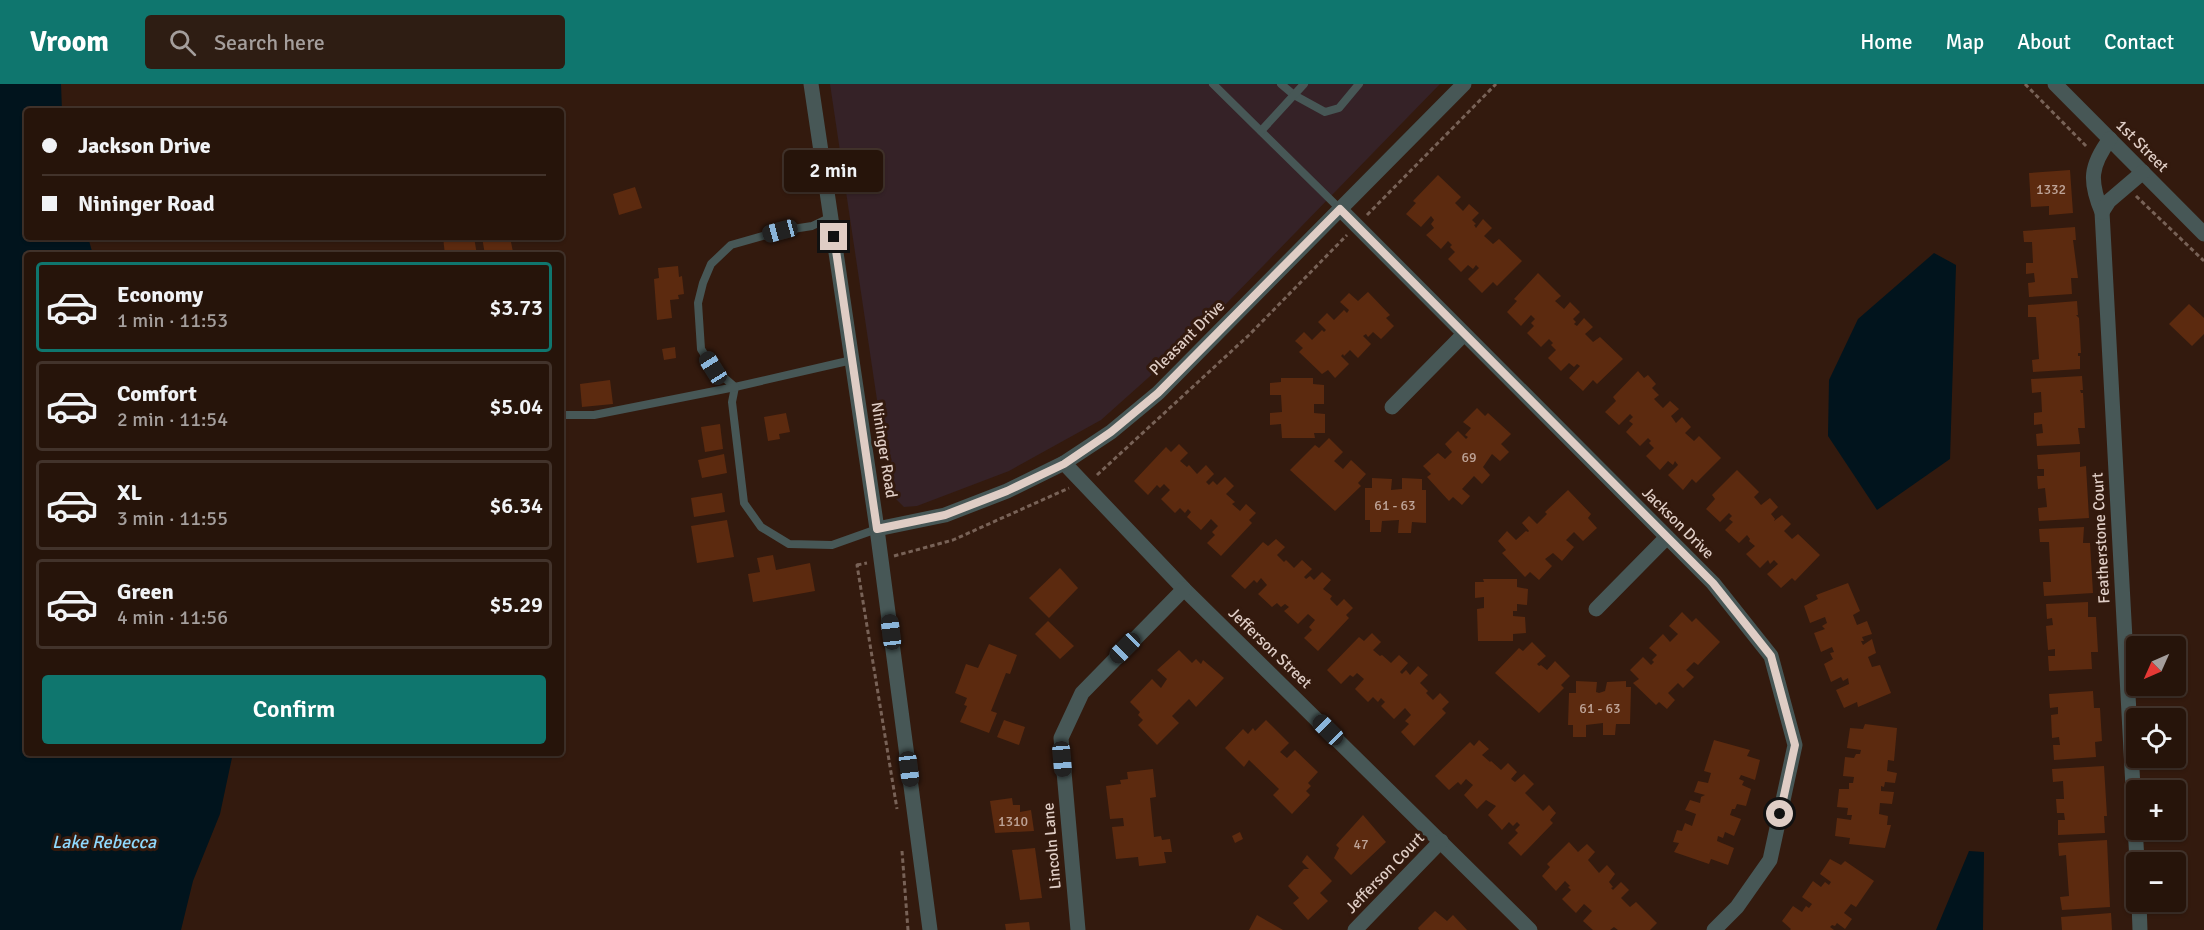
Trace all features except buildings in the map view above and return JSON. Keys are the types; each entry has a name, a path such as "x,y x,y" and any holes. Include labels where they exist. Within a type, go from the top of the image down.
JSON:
{"street":[{"name":"Nininger Road","path":"811,84 882,561 930,930"},
{"name":"Pleasant Drive","path":"877,529 945,515 1007,491 1064,464 1111,432 1158,393 1464,84"},
{"name":"1st Street","path":"2055,84 2204,234"},
{"path":"2097,156 2110,139"},
{"name":"Featherstone Court","path":"2097,156 2094,168 2095,195 2102,212 2136,852"},
{"path":"2102,212 2109,201 2143,172"},
{"name":"Jackson Drive","path":"1340,209 1463,335 1713,583 1771,656 1795,745 1770,860 1737,907 1714,930"},
{"path":"1392,407 1463,335"},
{"name":"Jefferson Street","path":"1064,464 1184,589 1530,930"},
{"path":"1596,609 1667,537"},
{"name":"Lincoln Lane","path":"1078,930 1060,738 1082,693 1184,589"},
{"name":"Jefferson Court","path":"1355,930 1441,841"},
{"path":"2139,912 2140,930"}],"lane":[{"path":"1213,84 1340,209"},
{"path":"1281,84 1294,95 1325,112 1339,108 1359,84"},
{"path":"1261,131 1304,84"},
{"path":"735,387 713,368 701,349 698,303 711,264 730,245 780,231 812,226 831,217"},
{"path":"564,415 594,415 735,387 852,360"},
{"path":"735,387 732,402 744,503 760,527 789,544 832,544 877,529"}],"path":[{"path":"1466,114 1496,84"},
{"path":"2025,84 2097,156"},
{"path":"2127,186 2204,261"},
{"path":"898,816 858,565 882,561 953,540"},
{"path":"902,849 908,930"}],"shaded area":[{"path":"830,84 1440,84 1223,307 1101,420 1009,471 917,506 904,507 891,494"}],"water":[{"name":"Lake Rebecca","path":"0,84 61,84 62,108 24,108 24,240 89,240 92,252 24,252 24,756 232,756 220,814 193,881 181,930 0,930"},
{"path":"1934,253 1956,265 1950,459 1877,510 1828,436 1829,380 1858,319"},
{"path":"1969,851 1984,852 1983,930 1936,930"}],"route":[{"path":"834,237 877,529 945,515 1007,491 1064,464 1111,432 1158,393 1340,209 1463,335 1713,583 1771,656 1795,745 1780,814"}]}
